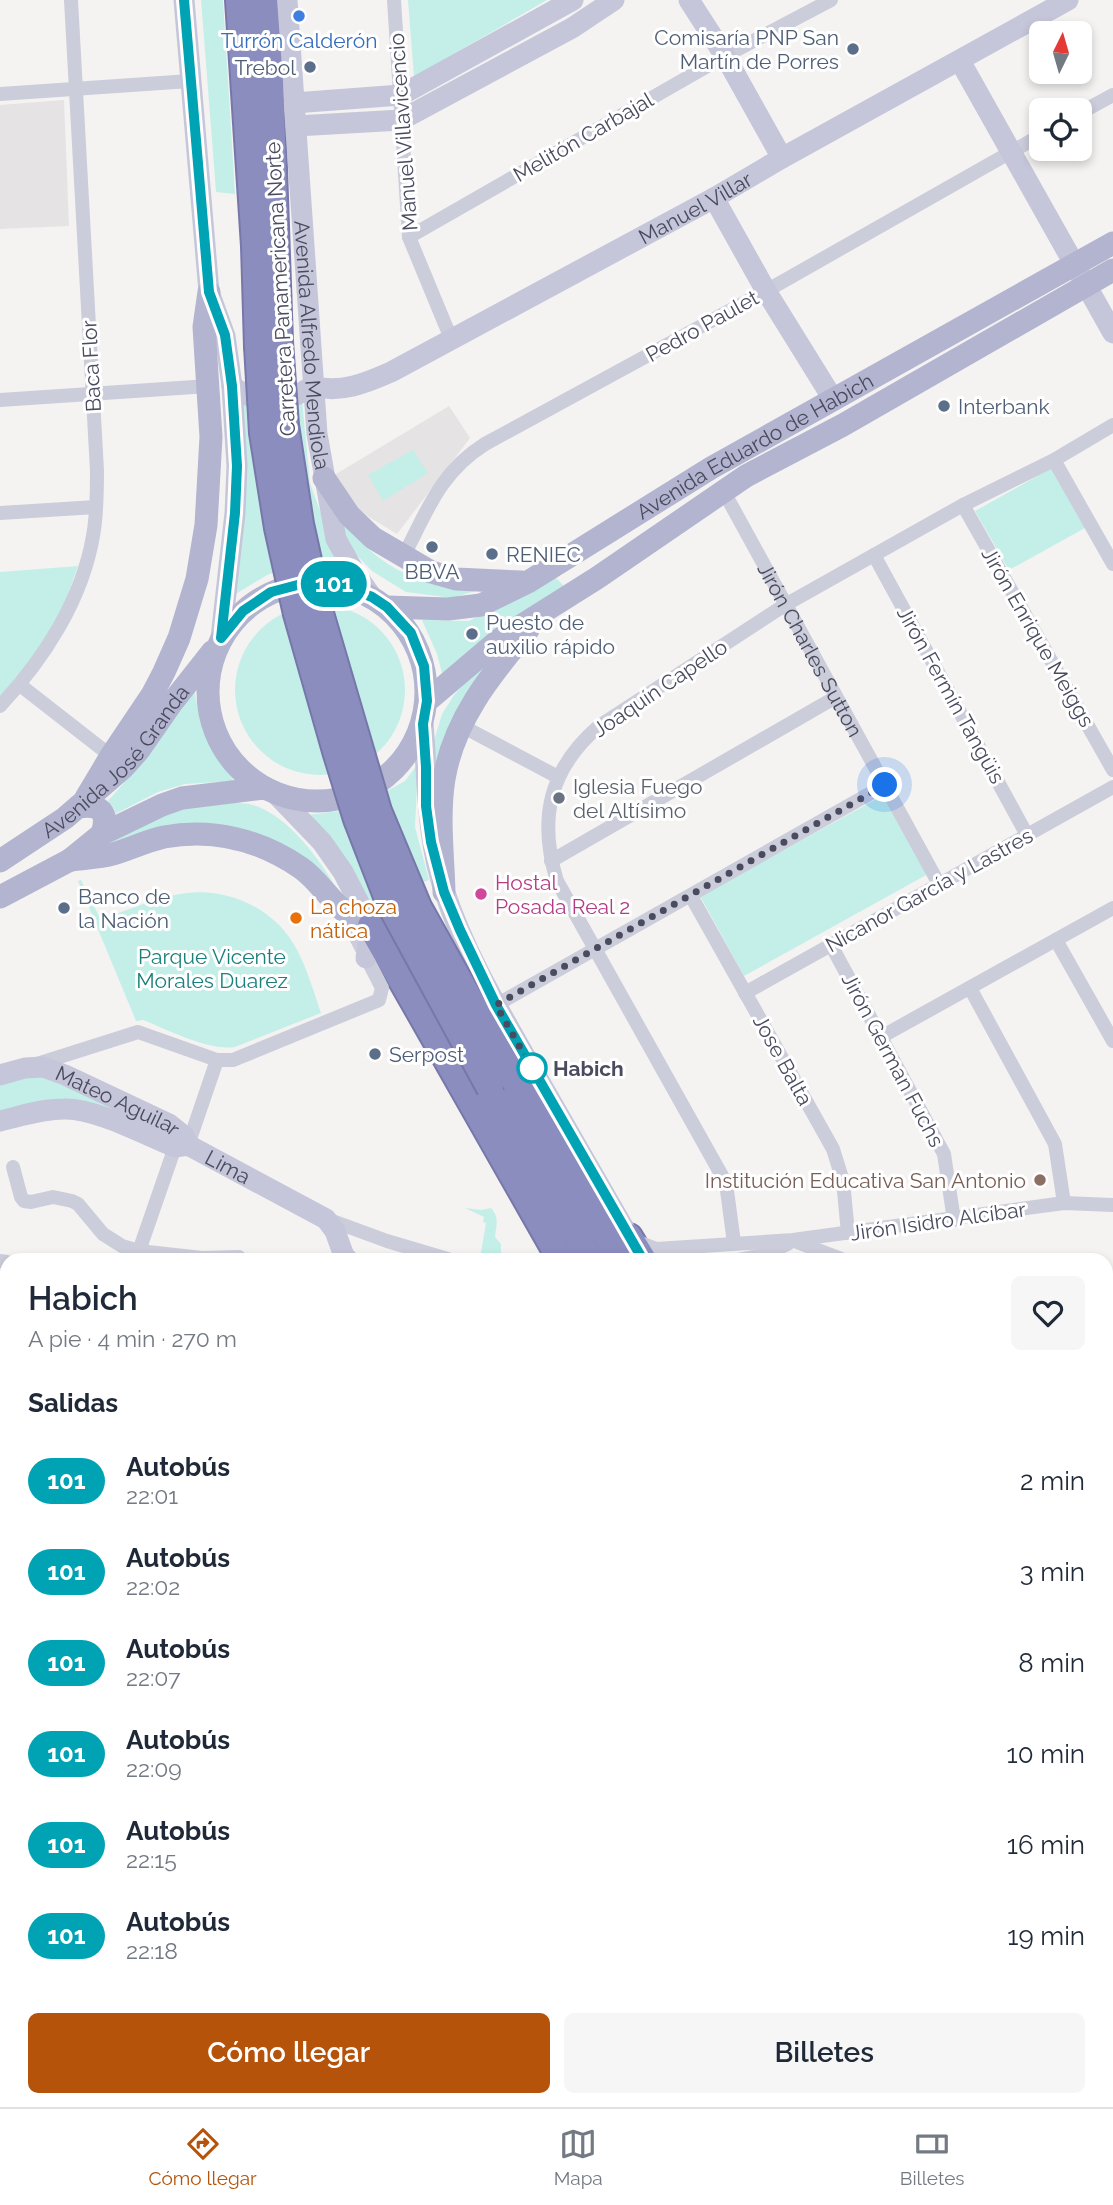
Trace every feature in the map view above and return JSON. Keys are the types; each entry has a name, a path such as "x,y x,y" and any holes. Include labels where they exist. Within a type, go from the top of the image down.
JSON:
{"highway":[{"name":"Carretera Panamericana Norte","path":"239,0 250,167 268,344 285,425 300,524 319,610 378,811 418,907 516,1083 625,1248"},
{"name":"Carretera Panamericana Norte","path":"264,0 270,82 268,344 263,433 278,528 297,614 357,819 390,904 490,1088 588,1253"},
{"path":"371,926 557,1253"}],"main road":[{"name":"Avenida Eduardo de Habich","path":"379,602 448,609 481,605 528,582 711,468 1113,243"},
{"name":"Avenida Eduardo de Habich","path":"425,713 500,639 583,587 723,490 843,425 1113,270"},
{"path":"102,834 106,823 104,814 99,808 82,803 164,672 197,579 206,525 211,437 204,327 209,292"},
{"path":"324,478 349,515 373,538 430,572 456,579 528,582"},
{"path":"564,560 559,575 562,581 583,587"},
{"path":"305,583 340,584 379,602 411,633 424,666 425,713 407,756 380,782 347,797 311,801 270,790 254,782 235,764 216,735 207,701 211,668 219,643 243,611 271,592 305,583"},
{"path":"444,892 444,777 460,725 490,676 543,611"},
{"name":"Avenida José Granda","path":"0,861 43,834 124,767 219,643"},
{"name":"Avenida José Granda","path":"0,897 70,860 102,834 134,817 182,798 270,790"},
{"path":"70,860 112,854 184,834 230,837 281,855 302,869 342,909 371,926"}],"street":[{"name":"Baca Flor","path":"0,706 20,685 63,620 82,580 94,534 97,471 71,0"},
{"path":"184,0 209,292 225,335 232,386 237,466 235,513 219,643"},
{"name":"Avenida Alfredo Mendiola","path":"287,0 317,434 336,539 355,573 379,602"},
{"name":"Manuel Villavicencio","path":"394,0 409,237 452,341"},
{"path":"296,127 401,120 572,28 614,0"},
{"path":"690,0 782,158"},
{"name":"Manuel Villar","path":"313,386 327,390 363,384 452,341 715,198 782,158 1068,0"},
{"path":"295,103 401,95 565,2"},
{"name":"Melitón Carbajal","path":"409,237 822,2"},
{"path":"960,61 1113,333"},
{"path":"0,94 191,81"},
{"path":"1092,106 1113,94"},
{"name":"Pedro Paulet","path":"403,557 443,481 465,457 1029,142"},
{"path":"715,198 766,291 833,399"},
{"path":"0,400 209,386"},
{"path":"232,386 245,396 275,401 292,398 313,386"},
{"name":"Joaquín Capello","path":"734,1243 726,1183 557,881 548,841 552,795 558,777 582,741 599,726 785,605 963,505 1054,460 1113,425"},
{"path":"1054,460 1113,564"},
{"name":"Jirón Charles Sutton","path":"723,490 939,884"},
{"name":"Jirón Enrique Meiggs","path":"963,505 1113,770"},
{"path":"0,513 96,507"},
{"name":"Jirón Fermín Tangüis","path":"874,555 1027,835"},
{"path":"20,685 111,756"},
{"path":"551,861 836,697"},
{"path":"425,713 426,806 431,842 444,892 496,1005 625,1248"},
{"path":"460,725 558,777"},
{"path":"496,1005 885,785"},
{"name":"Nicanor García y Lastres","path":"745,993 1113,787"},
{"path":"270,790 322,842 343,872 371,926"},
{"path":"366,958 371,926 380,912 394,901 410,894 444,892"},
{"name":"Jose Balta","path":"691,896 833,1149 843,1181 848,1233"},
{"path":"881,1037 1113,908"},
{"path":"25,1068 138,1032 217,1060 238,1059 379,1000 382,988 342,909"},
{"path":"1056,940 1113,1041"},
{"name":"Jirón German Fuchs","path":"831,945 944,1154 954,1220"},
{"path":"970,988 1055,1144 1064,1203"},
{"path":"139,1251 217,1060"},
{"name":"Mateo Aguilar","path":"0,1075 25,1068 43,1067 65,1075 178,1129 182,1146"},
{"name":"Lima","path":"0,1121 40,1111 65,1109 96,1115 182,1146 326,1219 427,1253"},
{"path":"13,1167 24,1201 52,1197 72,1201 78,1204 103,1234 122,1246 157,1253"},
{"name":"Jirón Isidro Alcíbar","path":"1082,1203 1113,1197"},
{"name":"Jirón Isidro Alcíbar","path":"625,1248 643,1245 656,1249 793,1240 1064,1203 1113,1205"},
{"path":"326,1219 335,1231 343,1253"},
{"path":"793,1240 827,1253"},
{"name":"Jirón Isidro Alcíbar","path":"770,1253 793,1240"}],"shaded area":[{"path":"64,100 69,226 0,229 0,105"},
{"path":"449,406 470,438 397,534 348,500 331,477"}],"green space":[{"path":"201,0 223,0 235,194 216,192"},
{"path":"408,0 547,0 414,77"},
{"path":"302,400 310,483 341,569 323,566 269,574 227,599 238,401"},
{"path":"413,450 428,473 383,501 368,475"},
{"path":"1052,468 1085,528 1009,570 975,511"},
{"path":"335,515 368,549 397,569 425,580 482,589 452,598 406,592 372,571 348,546"},
{"path":"78,566 65,602 43,643 0,696 0,572"},
{"path":"555,577 564,586 443,677 437,654 422,620 469,621"},
{"path":"320,605 353,611 380,630 399,657 405,690 399,723 380,750 353,769 320,775 287,769 260,750 241,723 235,690 241,657 260,630 287,611"},
{"path":"513,646 437,792 433,744 442,714 454,695 479,667"},
{"path":"194,688 207,737 234,781 185,784 158,792 115,814 108,801 144,760"},
{"path":"418,764 415,827 429,880 370,902 307,815 340,811 363,804 405,781"},
{"path":"884,795 928,874 744,976 700,896"},
{"path":"231,802 253,805 279,819 312,852 337,889 262,837 92,851 179,808"},
{"name":"Parque Vicente Morales Duarez","path":"81,880 101,920 154,900 202,892 233,897 261,910 284,931 298,951 321,1013 235,1047 201,1043 143,1020 136,1021 78,881"},
{"path":"29,1072 177,1131 115,1113 0,1115 0,1080"},
{"path":"465,1208 491,1208 496,1215 495,1237 501,1244 501,1253 481,1253 486,1223 483,1222 484,1217"}],"bus line":[{"name":"101","path":"184,0 209,292 225,335 232,386 237,466 235,513 221,638 243,611 271,592 305,583 340,584 372,597 387,607 411,633 424,666 427,701 423,724 426,806 431,842 444,892 496,1005 639,1253"}],"place":[{"name":"Turrón Calderón","path":"299,16"},
{"name":"Comisaría PNP San Martín de Porres","path":"853,49"},
{"name":"Trebol","path":"310,67"},
{"name":"Interbank","path":"944,406"},
{"name":"BBVA","path":"432,547"},
{"name":"RENIEC","path":"492,554"},
{"name":"Puesto de auxilio rápido","path":"472,634"},
{"name":"Iglesia Fuego del Altísimo","path":"559,798"},
{"name":"Hostal Posada Real 2","path":"481,894"},
{"name":"Banco de la Nación","path":"64,908"},
{"name":"La choza nática","path":"296,918"},
{"name":"Serpost","path":"375,1054"},
{"name":"Habich","path":"532,1068"},
{"name":"Institución Educativa San Antonio","path":"1040,1180"}],"route":[{"path":"532,1068 538,1079 496,1005 885,785"}]}
